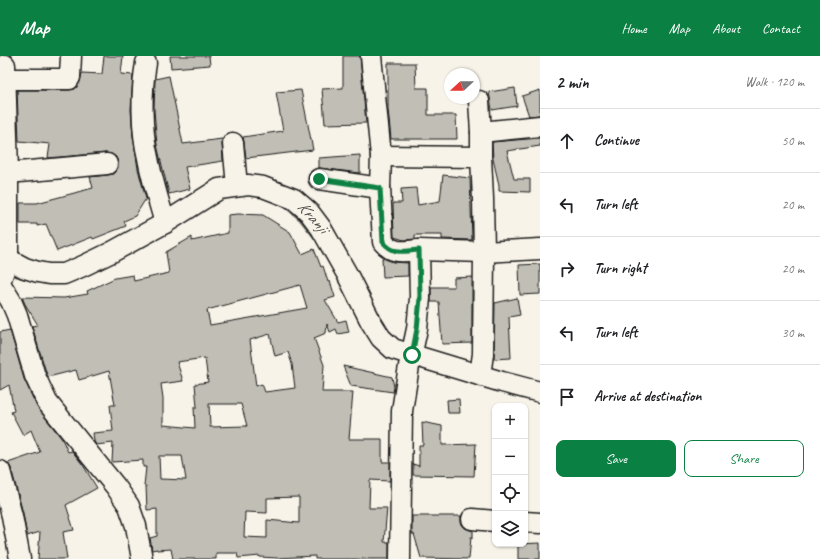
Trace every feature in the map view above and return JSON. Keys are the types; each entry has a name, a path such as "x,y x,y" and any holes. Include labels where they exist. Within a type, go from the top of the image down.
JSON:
{"street":[{"path":"71,56 69,79 5,72 8,173 6,266 0,282 17,315 35,376 47,402 126,501 136,526 142,559"},
{"path":"371,56 380,156 383,242 388,248 394,251 419,250 484,252 540,249"},
{"path":"146,63 142,96 147,151 164,224"},
{"path":"479,104 482,132 481,156 484,199 483,354 480,375"},
{"path":"482,132 540,126"},
{"path":"233,143 237,186"},
{"path":"380,156 481,156"},
{"path":"8,173 108,164"},
{"path":"319,179 380,188"},
{"path":"6,266 24,268 49,274 64,274 112,252 164,224 219,189 248,185 263,187 294,199 309,212 325,234 371,322 381,338 393,349 411,359 480,375 540,392"},
{"path":"400,559 402,411 417,329 420,298 419,250"},
{"path":"0,471 12,516 20,559"},
{"path":"0,503 11,559"},
{"path":"472,519 492,520"},
{"path":"528,522 540,523"}],"building":[{"path":"104,56 123,56 121,74 133,75 131,110 133,136 138,169 146,199 135,216 124,221 126,226 93,239 92,237 57,251 46,224 37,226 37,224 20,224 20,203 37,203 93,188 90,177 113,174 118,168 118,163 116,157 112,154 106,153 48,158 50,144 19,141 17,90 75,89 80,82 82,73 102,74"},
{"path":"170,56 209,56 210,65 171,68"},
{"path":"343,56 360,56 366,123 325,124 322,89 343,88"},
{"path":"388,63 415,63 416,88 428,88 428,115 456,115 457,139 391,139 388,109"},
{"path":"169,76 183,144 222,139 223,161 185,167 190,189 169,194 157,145 154,110 155,79"},
{"path":"515,88 517,106 492,110 489,92"},
{"path":"301,90 313,150 246,158 243,137 283,131 276,92"},
{"path":"540,90 540,115 529,116 522,96"},
{"path":"540,138 540,146 507,151 514,179 530,179 530,192 499,191 493,159 492,142"},
{"path":"360,155 360,173 319,168 319,158"},
{"path":"443,175 470,178 472,240 442,239 442,235 415,235 415,239 404,240 394,237 393,203 402,203 401,189 416,188 418,205 440,201"},
{"path":"228,215 263,215 290,232 302,254 314,249 321,267 323,266 335,297 325,300 338,322 346,320 349,332 338,334 336,329 330,332 327,324 326,333 314,338 324,365 322,392 353,392 349,439 382,439 382,462 390,462 390,481 370,480 369,508 387,508 384,542 389,542 389,559 315,559 315,556 277,558 260,556 238,558 237,553 216,553 216,559 173,559 171,549 152,550 150,538 157,536 157,509 147,510 146,486 144,486 146,467 143,467 143,460 112,462 113,443 96,445 94,441 93,433 113,431 110,405 115,405 109,371 79,380 76,370 48,377 32,326 38,325 22,297 64,298 88,294 87,291 115,278 133,275 134,281 169,273 166,252 192,237 192,241 228,233","holes":["300,285 307,308 210,325 207,310","270,334 275,356 288,352 292,364 295,388 265,392 262,384 256,386 250,340","205,358 208,382 195,384 197,407 194,407 195,428 163,425 163,398 161,384 183,381 177,362","209,404 241,404 247,426 210,427","159,456 182,456 186,480 160,479","299,497 299,523 267,520 267,538 244,537 245,512 267,513 267,498"]},
{"path":"382,258 393,262 408,263 408,276 383,277"},
{"path":"540,264 540,294 520,295 519,265"},
{"path":"472,277 472,343 442,344 439,302 431,302 431,287 454,287 454,278"},
{"path":"517,298 520,315 509,317 511,358 494,359 495,303"},
{"path":"10,330 24,379 37,407 62,439 68,452 72,451 83,465 97,488 66,505 74,530 63,532 67,559 38,559 40,532 27,536 23,513 11,468 8,463 40,452 31,430 23,435 11,412 14,411 9,385 0,390 0,332"},
{"path":"343,366 392,377 394,387 393,392 351,386"},
{"path":"459,399 460,413 448,413 447,400"},
{"path":"422,422 442,426 442,445 476,444 474,476 413,475 413,464 419,466 419,445 423,445"},
{"path":"412,516 461,516 461,523 465,528 473,531 469,559 421,558 414,534 412,534"},
{"path":"540,543 540,559 518,559 518,547 528,547 528,544"}],"waterway":[{"name":"Kranji","path":"282,203 301,219 316,238"},
{"name":"Kranji","path":"9,273 27,278"}],"route":[{"path":"319,179 380,188 383,242 388,248 394,251 419,250 420,298 417,329 412,355"}]}
